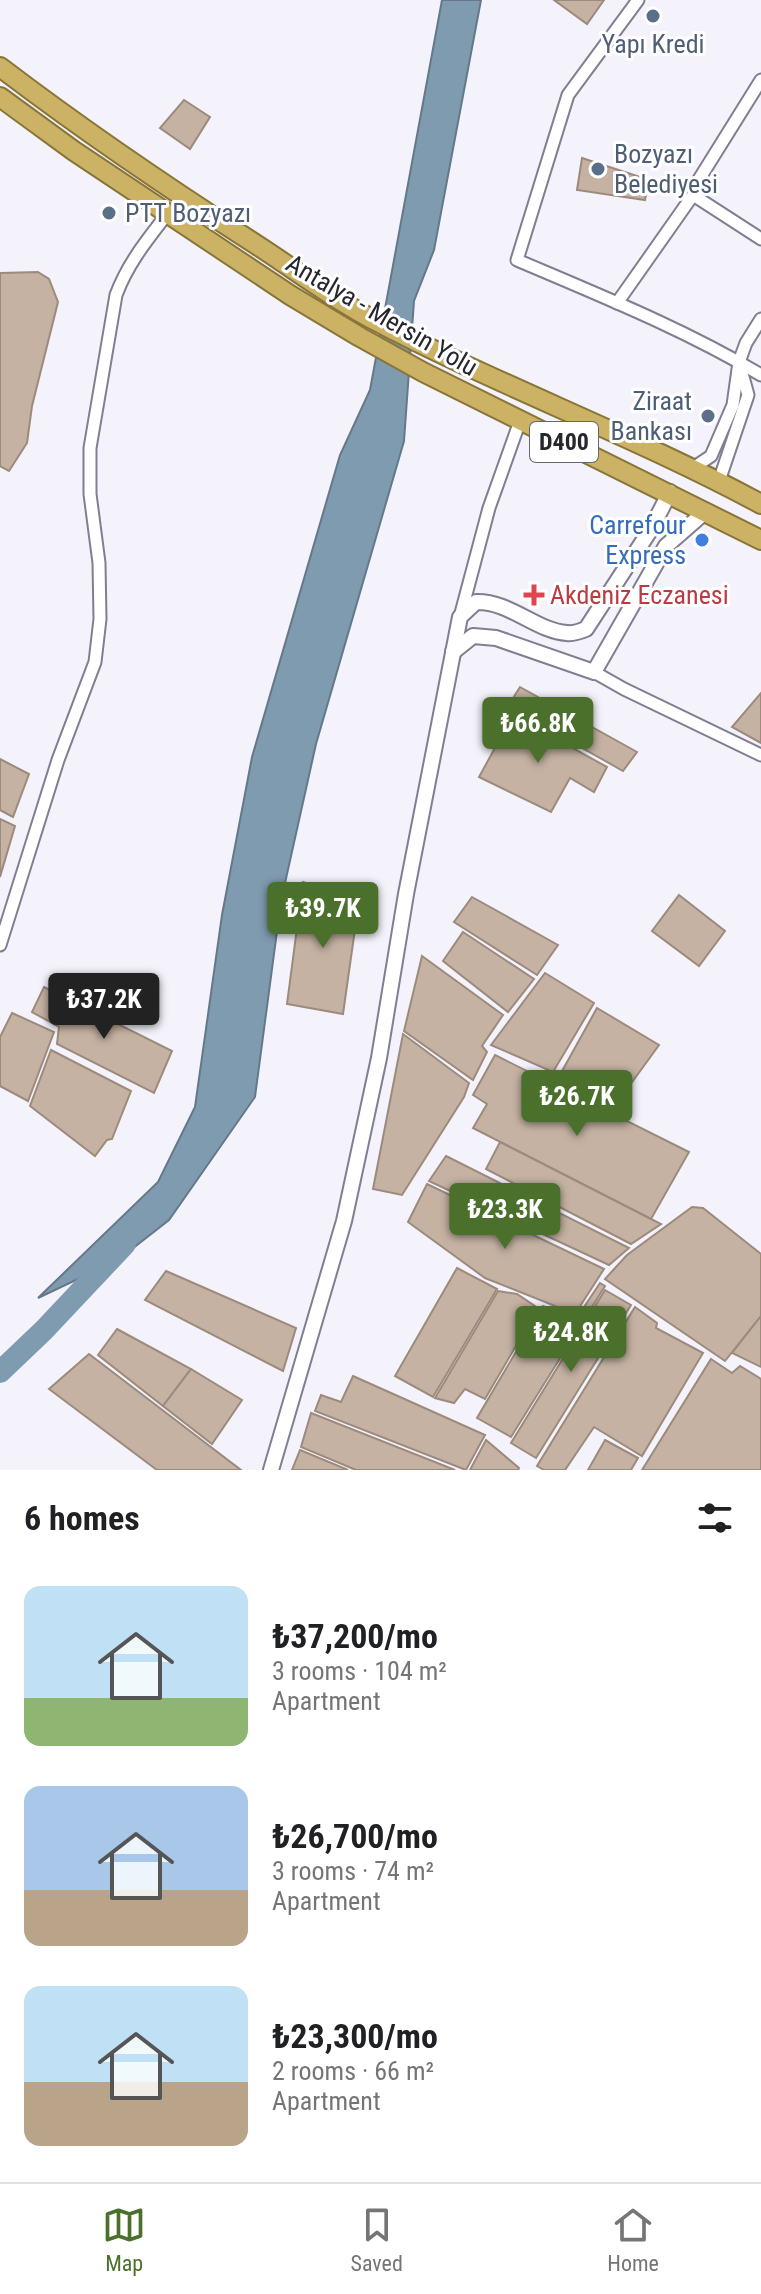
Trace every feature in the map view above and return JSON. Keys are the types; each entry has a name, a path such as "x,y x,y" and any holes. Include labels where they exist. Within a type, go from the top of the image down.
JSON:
{"highway":[{"name":"Antalya - Mersin Yolu","path":"0,67 68,119 193,204 369,317 434,350 693,468 761,504"},
{"name":"Antalya - Mersin Yolu","path":"0,97 74,151 290,295 360,337 423,372 670,492 761,540"},
{"path":"670,492 682,473 693,468"},
{"path":"706,511 720,500 719,481"}],"street":[{"path":"638,0 568,95 517,260 617,303 761,375"},
{"path":"617,303 693,195 698,181 761,80"},
{"path":"693,195 761,239"},
{"path":"0,945 58,760 95,662 100,619 99,563 90,494 90,448 116,295 137,251 168,213"},
{"path":"693,468 711,456 733,405 739,362 746,343 761,319"},
{"path":"719,481 748,395 739,362"},
{"path":"271,1470 344,1221 379,1058 406,894 460,617 489,508 520,421"},
{"path":"460,617 476,602 492,602 567,633 586,629 651,529 670,492"},
{"path":"594,672 666,546 706,511"},
{"path":"453,652 473,636 496,638 594,672 761,755"}],"water":[{"path":"442,0 481,0 434,250 414,301 404,441 316,744 281,901 255,1097 169,1220 118,1260 38,1298 158,1182 195,1107 222,915 252,757 340,455 370,390"}],"building":[{"path":"554,0 604,0 587,24"},
{"path":"184,100 210,117 190,149 160,128"},
{"name":"Bozyazı Belediyesi","path":"582,158 649,180 645,200 577,190"},
{"path":"38,272 49,279 58,302 32,406 27,443 9,471 0,466 0,273"},
{"path":"520,687 637,752 623,771 508,706"},
{"path":"761,693 761,743 732,727"},
{"path":"513,715 607,767 594,792 570,778 551,812 479,777"},
{"path":"0,759 29,774 13,817 0,810"},
{"path":"0,819 15,826 0,877"},
{"path":"303,882 359,901 343,1014 287,1004"},
{"path":"679,895 725,931 699,966 652,931"},
{"path":"472,897 558,945 537,975 454,922"},
{"path":"463,932 534,979 508,1012 443,961"},
{"path":"422,956 503,1015 482,1046 487,1052 473,1080 404,1031"},
{"path":"545,973 594,1003 553,1072 491,1045"},
{"path":"44,987 172,1051 154,1093 57,1044 59,1027 32,1012"},
{"path":"597,1008 659,1045 614,1107 561,1073"},
{"path":"12,1013 54,1032 28,1101 0,1086 0,1037"},
{"path":"403,1034 469,1083 464,1097 402,1195 373,1189"},
{"path":"51,1050 131,1091 112,1139 107,1140 95,1156 30,1106"},
{"path":"495,1055 689,1152 651,1219 473,1128 487,1104 473,1095"},
{"path":"500,1142 661,1224 631,1244 486,1169"},
{"path":"446,1156 629,1248 609,1265 429,1181"},
{"path":"427,1184 604,1269 575,1314 485,1278 408,1222"},
{"path":"692,1207 703,1208 761,1254 761,1316 725,1361 605,1279 627,1255"},
{"path":"457,1268 497,1289 433,1397 395,1376"},
{"path":"166,1271 296,1328 283,1371 145,1300"},
{"path":"600,1283 605,1286 511,1437 477,1418 543,1306 576,1319"},
{"path":"605,1290 631,1305 536,1458 511,1443"},
{"path":"498,1291 517,1294 538,1308 485,1399 465,1389 454,1403 435,1398"},
{"path":"635,1307 657,1323 656,1328 703,1353 642,1456 594,1427 565,1470 544,1470 537,1466"},
{"path":"761,1316 761,1367 732,1353"},
{"path":"117,1329 191,1369 163,1406 98,1355"},
{"path":"89,1354 241,1470 157,1470 49,1389"},
{"path":"711,1359 732,1373 740,1366 761,1379 761,1470 642,1470"},
{"path":"191,1369 242,1400 212,1444 163,1406"},
{"path":"353,1376 485,1435 466,1470 315,1411 321,1395 341,1402"},
{"path":"311,1413 455,1470 356,1470 301,1447"},
{"path":"486,1440 519,1468 518,1470 470,1470"},
{"path":"605,1440 638,1458 631,1470 588,1470"},
{"path":"300,1450 348,1470 292,1470"}],"waterway":[{"path":"0,1372 125,1244"}],"place":[{"name":"Yapı Kredi","path":"653,16"},
{"name":"Bozyazı Belediyesi","path":"598,169"},
{"name":"PTT Bozyazı","path":"109,213"},
{"name":"Ziraat Bankası","path":"708,416"},
{"name":"Carrefour Express","path":"702,540"},
{"name":"Akdeniz Eczanesi","path":"534,595"}]}
